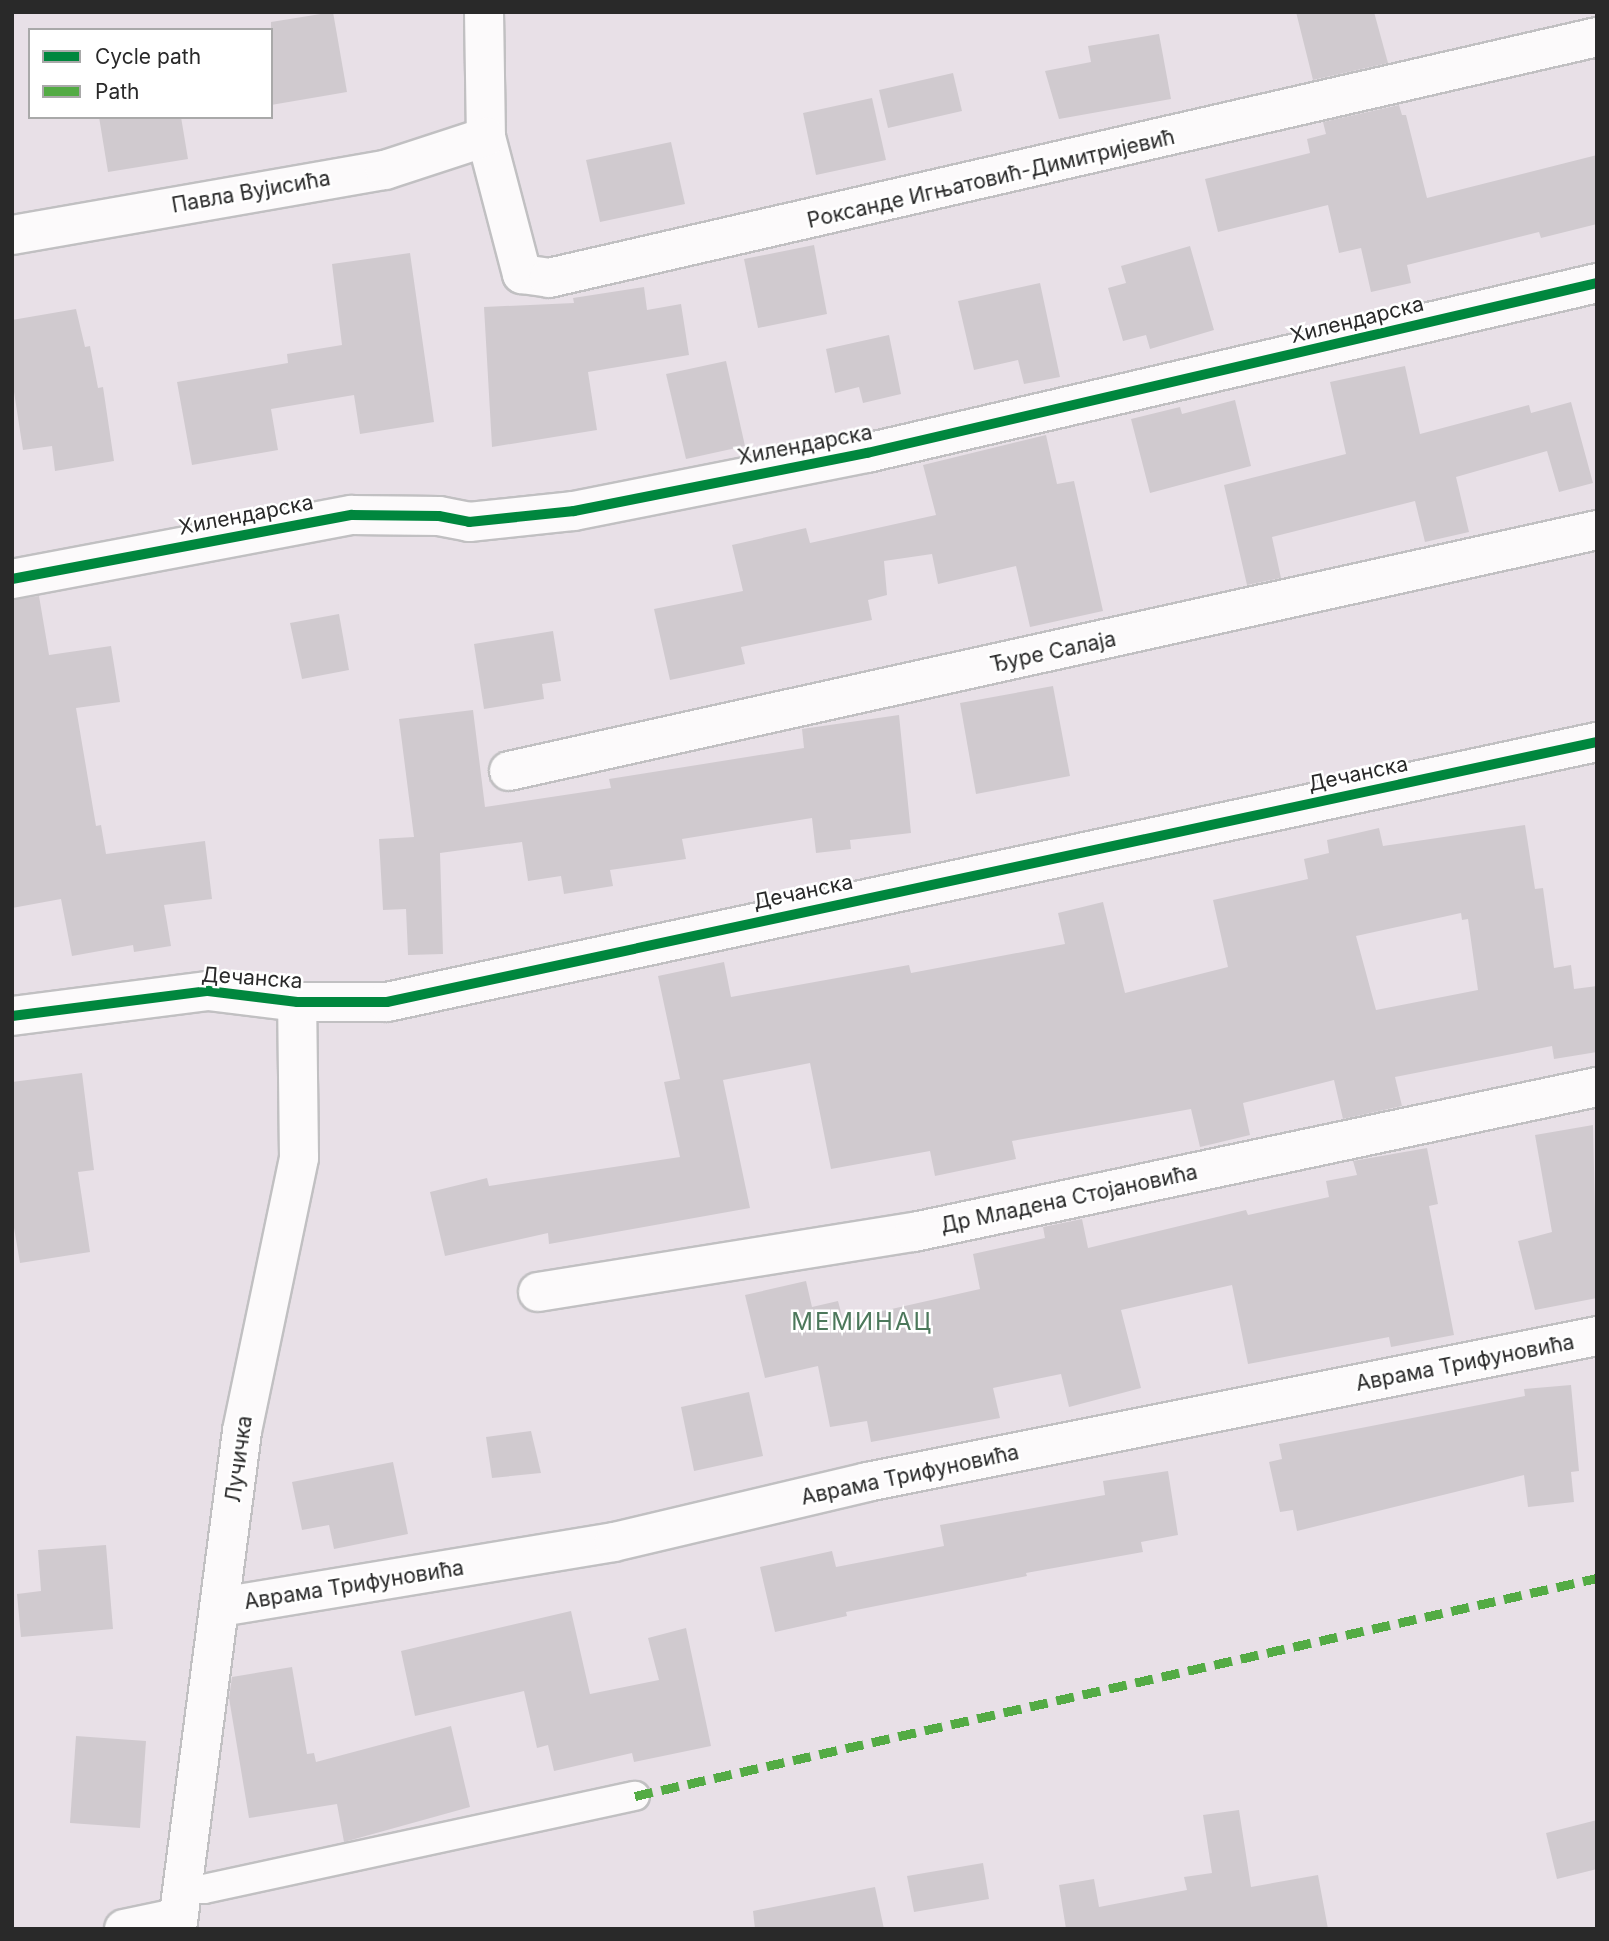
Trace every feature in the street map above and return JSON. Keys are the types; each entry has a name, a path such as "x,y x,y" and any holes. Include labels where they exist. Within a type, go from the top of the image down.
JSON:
{"street":[{"path":"484,12 486,137"},
{"name":"Роксанде Игњатовић-Димитријевић","path":"486,137 522,274 549,278 1597,37"},
{"name":"Павла Вујисића","path":"12,235 385,170 486,137"},
{"name":"Хилендарска","path":"12,579 352,515 439,516 469,522 574,511 867,453 1597,283"},
{"name":"Ђуре Салаја","path":"509,771 1597,530"},
{"name":"Дечанска","path":"12,1016 208,991 297,1002 387,1002 1597,742"},
{"name":"Лучичка","path":"178,1912 222,1606 242,1431 299,1158 297,1002"},
{"name":"Др Младена Стојановића","path":"538,1292 914,1232 1597,1087"},
{"name":"Аврама Трифуновића","path":"222,1606 614,1542 867,1482 1597,1336"},
{"path":"124,1929 178,1912"}],"lane":[{"path":"178,1912 204,1889 635,1796"}],"building":[{"path":"333,12 347,92 273,105 271,22"},
{"path":"1296,12 1374,12 1388,63 1313,80"},
{"path":"1159,34 1171,99 1059,119 1045,71 1091,62 1088,46"},
{"path":"953,73 962,111 888,128 879,90"},
{"path":"872,98 886,160 816,175 803,113"},
{"path":"1399,105 1402,115 1406,115 1427,198 1597,155 1597,224 1541,238 1539,232 1407,265 1411,283 1371,292 1361,248 1339,253 1328,205 1218,232 1205,179 1310,153 1307,139 1326,134 1323,122"},
{"path":"99,119 181,119 188,159 108,172"},
{"path":"671,142 685,204 600,222 586,160"},
{"path":"814,245 827,314 758,328 744,259"},
{"path":"1190,246 1214,330 1150,349 1146,335 1123,341 1108,288 1126,283 1121,266"},
{"path":"410,253 434,422 360,434 354,395 271,409 278,450 192,465 177,382 288,363 287,354 342,345 332,264"},
{"path":"1040,283 1060,377 1024,384 1018,360 974,370 958,301"},
{"path":"644,287 647,310 681,304 689,355 588,372 597,430 492,447 484,307 574,303 573,298"},
{"path":"76,309 85,347 90,346 98,388 103,387 114,461 55,471 52,446 23,450 12,379 12,320"},
{"path":"889,335 901,394 863,403 859,387 835,393 826,349"},
{"path":"726,361 745,446 686,459 666,374"},
{"path":"1405,366 1420,434 1529,405 1531,413 1571,402 1593,483 1559,492 1547,451 1456,477 1469,532 1425,542 1415,501 1272,537 1281,578 1247,585 1224,485 1346,454 1330,382"},
{"path":"1235,400 1251,466 1150,493 1131,419 1180,407 1182,414"},
{"path":"1046,435 1057,484 1074,481 1103,611 1030,627 1016,566 938,584 932,554 884,561 887,595 868,600 872,620 741,647 745,664 670,680 654,609 743,591 732,545 806,528 810,543 936,515 923,465"},
{"path":"39,596 49,655 111,646 120,702 76,708 96,826 101,825 106,854 205,841 212,899 164,905 171,946 134,952 133,945 72,956 61,899 12,908 12,600"},
{"path":"339,614 349,670 302,679 290,623"},
{"path":"553,631 561,681 542,684 544,699 484,709 474,644"},
{"path":"1053,686 1070,776 976,794 960,703"},
{"path":"473,710 485,807 611,788 609,779 804,748 802,729 899,715 911,833 850,840 851,849 816,853 812,818 682,839 686,859 610,870 613,886 564,894 561,876 528,881 522,842 440,853 443,954 408,955 406,909 383,910 379,839 414,837 399,719"},
{"path":"1525,825 1535,889 1543,888 1554,968 1571,965 1574,989 1597,986 1597,1052 1554,1059 1552,1046 1395,1077 1402,1106 1343,1119 1334,1080 1243,1103 1250,1135 1200,1147 1191,1109 1012,1141 1016,1159 935,1176 930,1151 831,1169 810,1063 723,1080 750,1208 549,1244 548,1233 445,1256 430,1192 487,1178 489,1186 680,1157 664,1082 680,1079 658,976 724,962 731,997 909,965 911,973 1065,944 1058,913 1103,902 1125,993 1228,967 1213,900 1308,879 1304,859 1329,853 1327,840 1379,828 1383,846","holes":["1461,913 1462,920 1468,919 1478,990 1376,1010 1356,936"]},
{"path":"82,1073 94,1170 78,1172 90,1252 20,1263 12,1216 12,1082"},
{"path":"1593,1125 1597,1298 1535,1310 1518,1241 1552,1232 1535,1135"},
{"path":"1427,1148 1438,1204 1429,1206 1454,1335 1391,1347 1389,1337 1248,1364 1232,1285 1121,1310 1141,1388 1069,1407 1061,1374 993,1388 1000,1418 871,1442 867,1421 830,1427 818,1366 765,1378 745,1295 806,1281 812,1307 838,1301 843,1320 980,1289 973,1254 1045,1238 1043,1227 1082,1219 1088,1248 1246,1210 1248,1215 1329,1197 1326,1181 1357,1175 1353,1161"},
{"path":"1571,1385 1579,1471 1571,1472 1574,1502 1528,1507 1524,1475 1297,1531 1293,1510 1280,1512 1269,1462 1282,1459 1279,1444 1525,1396 1524,1389"},
{"path":"749,1392 763,1456 694,1471 681,1407"},
{"path":"531,1431 541,1473 492,1478 486,1437"},
{"path":"393,1462 408,1534 334,1549 329,1525 302,1530 292,1482"},
{"path":"1168,1471 1178,1535 1141,1542 1143,1552 1026,1573 1027,1576 846,1612 847,1616 775,1632 760,1567 832,1551 836,1567 944,1546 940,1525 1105,1495 1103,1481"},
{"path":"106,1545 113,1629 21,1637 17,1594 41,1591 38,1550"},
{"path":"571,1611 590,1694 659,1680 648,1638 686,1628 711,1746 634,1762 632,1753 554,1771 548,1745 537,1748 524,1691 415,1716 401,1651"},
{"path":"292,1667 307,1754 314,1753 316,1762 451,1726 470,1807 344,1842 337,1804 249,1818 229,1698 232,1677"},
{"path":"76,1736 146,1741 140,1828 70,1823"},
{"path":"1239,1810 1251,1887 1318,1875 1328,1929 1066,1929 1059,1885 1094,1879 1099,1907 1187,1890 1184,1877 1212,1873 1203,1815"},
{"path":"1597,1820 1597,1869 1557,1879 1546,1833"},
{"path":"983,1863 989,1899 914,1912 907,1876"},
{"path":"875,1887 884,1929 755,1929 753,1911"}],"marked path":[{"path":"635,1796 1597,1578"}],"cycle path":[{"path":"12,579 352,515 439,516 469,522 574,511 867,453 1597,283"},
{"path":"12,1016 208,991 297,1002 387,1002 1597,742"}],"district":[{"name":"МЕМИНАЦ","path":"862,1322"}]}
